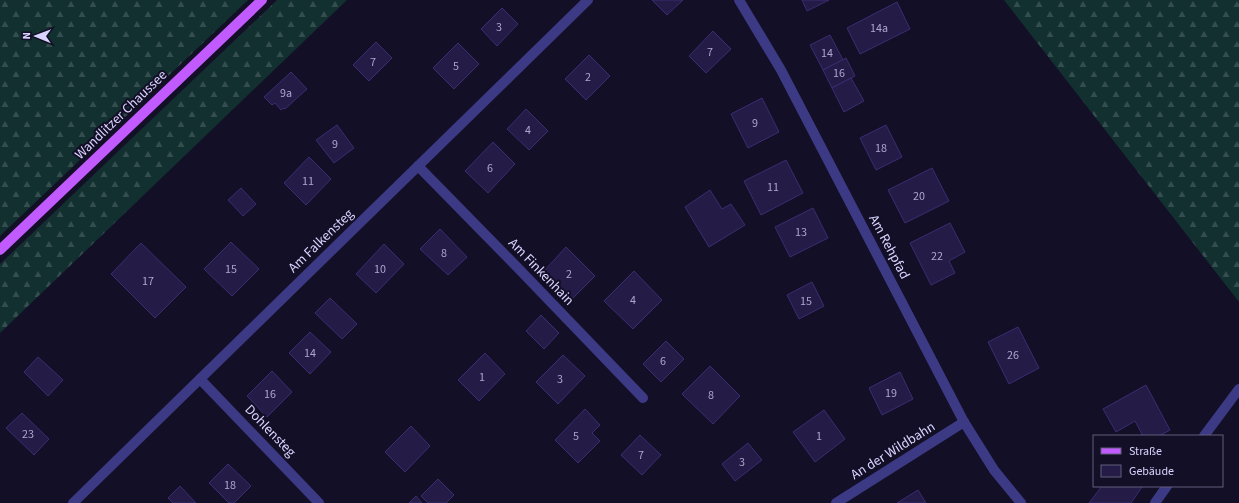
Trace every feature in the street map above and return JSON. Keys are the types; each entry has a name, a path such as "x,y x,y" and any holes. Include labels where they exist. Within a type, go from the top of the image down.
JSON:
{"main road":[{"name":"Wandlitzer Chaussee","path":"0,250 262,0"}],"street":[{"name":"Am Falkensteg","path":"73,503 588,0"},
{"name":"Am Rehpfad","path":"739,0 780,70 964,422 994,470 1021,503"},
{"name":"Am Finkenhain","path":"418,166 643,398"},
{"name":"Dohlensteg","path":"200,379 319,503"},
{"path":"1205,435 1239,389"},
{"name":"An der Wildbahn","path":"836,503 964,422"},
{"path":"1155,503 1166,487"}],"green space":[{"path":"0,0 248,0 0,236"},
{"path":"277,0 347,0 0,333 0,264"},
{"path":"1004,0 1239,0 1239,302"}],"building":[{"path":"652,0 683,0 667,15"},
{"path":"802,0 829,0 807,11"},
{"path":"897,2 910,29 860,54 847,28"},
{"path":"502,8 518,24 497,46 481,29"},
{"path":"713,31 731,49 706,73 689,56"},
{"path":"830,35 843,60 823,70 810,45"},
{"path":"376,42 392,58 369,81 353,65"},
{"path":"458,43 479,64 454,89 433,68"},
{"path":"589,55 610,76 586,100 565,79"},
{"path":"846,58 855,76 832,88 823,70"},
{"path":"291,72 307,89 285,109 284,108 281,110 275,103 272,105 264,97"},
{"path":"851,78 864,101 844,112 832,88"},
{"path":"762,98 779,132 748,148 731,114"},
{"path":"526,109 548,131 529,150 507,129"},
{"path":"337,125 354,148 334,163 316,140"},
{"path":"886,125 902,157 876,170 860,138"},
{"path":"493,142 515,164 488,193 465,171"},
{"path":"309,157 331,179 306,205 284,183"},
{"path":"786,160 803,193 761,215 744,181"},
{"path":"932,168 949,201 905,223 888,190"},
{"path":"241,188 256,204 243,216 228,200"},
{"path":"710,190 722,209 731,204 745,225 709,247 685,207"},
{"path":"813,208 828,238 790,257 775,227"},
{"path":"950,223 965,252 949,261 955,273 931,285 910,243"},
{"path":"440,229 467,257 448,275 420,249"},
{"path":"231,242 259,269 232,296 204,269"},
{"path":"141,243 186,287 155,318 111,274"},
{"path":"384,244 404,264 376,293 356,274"},
{"path":"566,247 595,276 571,300 543,272"},
{"path":"634,271 662,300 633,329 604,301"},
{"path":"812,282 824,306 799,319 787,295"},
{"path":"330,298 357,324 342,339 315,313"},
{"path":"541,315 559,333 544,349 526,331"},
{"path":"1018,327 1039,368 1009,384 988,342"},
{"path":"310,332 331,352 310,374 289,353"},
{"path":"666,341 684,359 661,382 643,364"},
{"path":"485,353 505,374 479,401 458,380"},
{"path":"563,355 585,376 558,404 536,382"},
{"path":"38,357 63,380 48,396 24,372"},
{"path":"710,366 740,396 713,424 682,394"},
{"path":"272,371 292,392 267,417 247,396"},
{"path":"900,372 913,399 882,415 869,388"},
{"path":"1146,385 1170,430 1161,435 1142,435 1135,421 1116,432 1103,409"},
{"path":"585,409 600,425 592,433 600,441 578,463 555,440"},
{"path":"824,410 845,439 815,462 793,432"},
{"path":"22,413 49,439 34,455 6,428"},
{"path":"411,426 430,446 405,472 385,452"},
{"path":"640,435 661,455 642,475 621,455"},
{"path":"748,443 762,460 735,481 722,464"},
{"path":"228,464 251,486 234,503 229,503 209,483"},
{"path":"438,479 454,495 446,503 428,503 421,496"},
{"path":"180,486 196,503 173,503 168,498"},
{"path":"1101,487 1142,487 1131,503 1089,503"},
{"path":"918,490 926,503 897,503"},
{"path":"416,496 422,503 409,503"}]}
